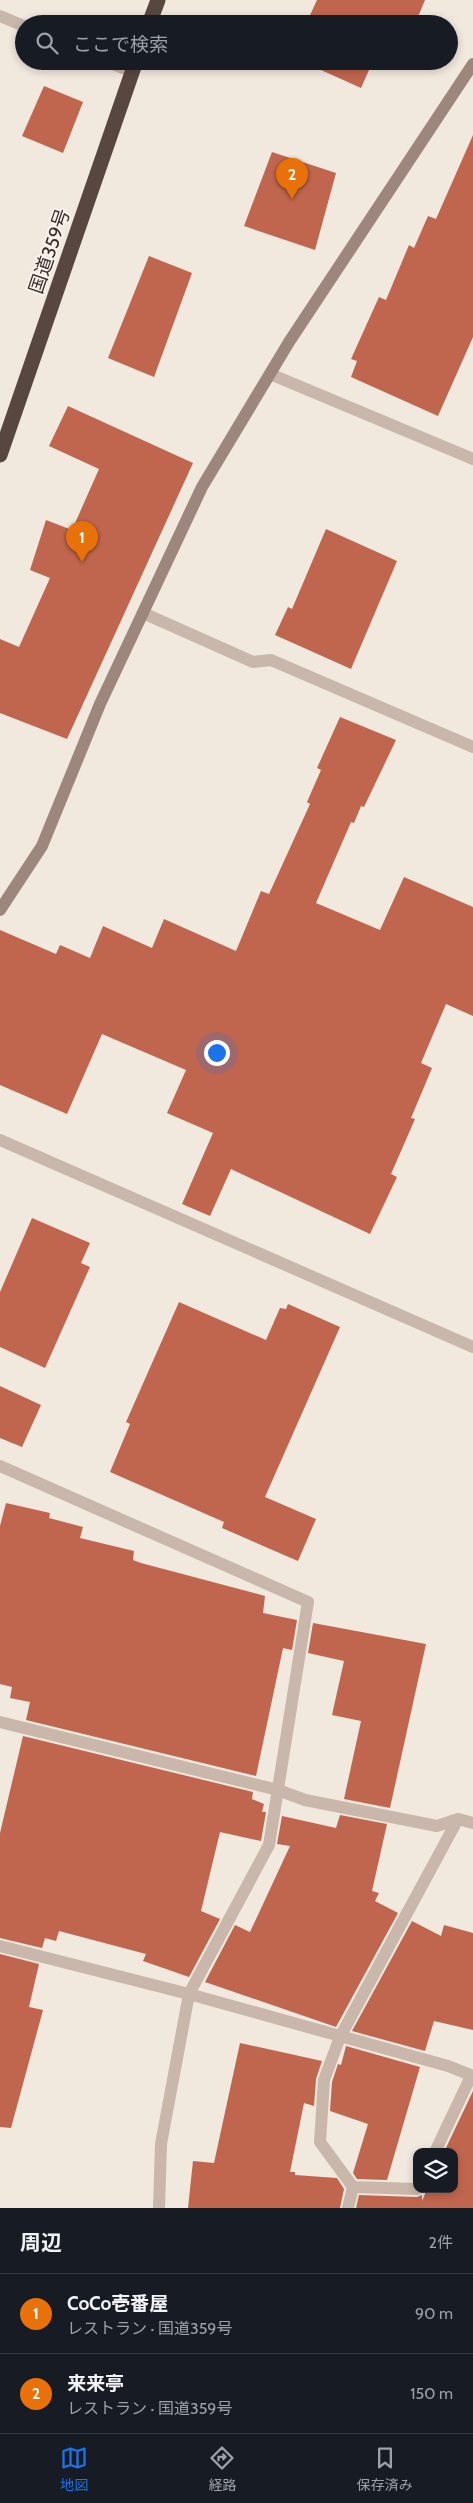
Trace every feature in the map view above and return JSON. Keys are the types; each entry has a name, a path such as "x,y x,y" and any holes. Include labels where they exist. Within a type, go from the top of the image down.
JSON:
{"highway":[{"path":"152,15 158,0"},
{"name":"国道359号","path":"0,454 133,70"}],"street":[{"path":"0,16 15,22"},
{"path":"0,910 42,846 100,704 202,487 270,374 473,64"},
{"path":"270,374 473,458"},
{"path":"143,613 253,662 271,660 473,747"},
{"path":"0,1140 473,1347"},
{"path":"0,1466 308,1602 269,1846 189,1994 161,2144 159,2208"},
{"path":"0,1722 278,1790 304,1800 437,1826 458,1819 473,1823"},
{"path":"348,2208 353,2187 320,2142 324,2080 340,2037 458,1819"},
{"path":"0,1946 189,1994 448,2066 472,2076 437,2148"},
{"path":"353,2187 413,2189"}],"building":[{"path":"317,0 425,0 419,15 310,15"},
{"path":"321,70 369,70 361,88"},
{"path":"44,86 83,102 63,153 22,136"},
{"path":"473,135 473,337 438,416 351,377 357,361 351,359 379,297 386,300 409,245 414,248 428,216 436,219"},
{"path":"272,152 336,173 315,250 244,226"},
{"path":"149,256 192,273 154,377 108,358"},
{"path":"68,406 193,463 67,739 0,713 0,639 19,647 50,578 30,570 46,520 72,530 99,469 49,446"},
{"path":"326,529 397,561 351,669 275,635 288,607 292,609"},
{"path":"340,717 396,740 364,807 361,806 354,823 351,822 316,903 380,930 404,877 473,907 473,1016 446,1004 421,1063 432,1068 411,1118 415,1119 391,1174 397,1177 370,1234 231,1169 210,1216 182,1204 213,1133 167,1113 186,1070 102,1034 67,1114 0,1085 0,930 56,954 60,945 90,958 103,926 152,948 164,919 236,951 261,891 269,894 310,804 307,802 321,770 317,768"},
{"path":"32,1218 90,1243 81,1263 90,1267 45,1368 0,1347 0,1292"},
{"path":"179,1302 266,1340 280,1308 286,1309 288,1304 340,1327 265,1497 316,1519 298,1561 222,1528 224,1522 110,1472 130,1424 126,1422"},
{"path":"0,1386 41,1405 22,1447 0,1438"},
{"path":"6,1503 50,1513 49,1518 83,1527 80,1538 134,1551 133,1560 141,1563 265,1596 263,1613 297,1620 292,1650 283,1648 256,1776 26,1720 30,1702 10,1698 12,1687 0,1684 0,1526"},
{"path":"313,1623 426,1644 390,1808 344,1799 361,1721 332,1715 344,1661 308,1653"},
{"path":"23,1736 253,1792 252,1799 264,1804 262,1812 266,1812 261,1841 220,1832 201,1911 220,1919 189,1977 143,1961 146,1954 59,1931 56,1941 45,1938 42,1948 0,1938 0,1833"},
{"path":"340,1815 387,1824 372,1891 379,1893 375,1901 398,1913 336,2027 205,1982 235,1925 250,1932 290,1846 277,1844 282,1816 336,1828"},
{"path":"412,1921 441,1936 444,1925 473,1933 473,2030 434,2021 425,2051 352,2031"},
{"path":"0,1954 39,1964 29,2007 43,2010 11,2128 0,2127"},
{"path":"240,2043 322,2061 316,2079 314,2106 304,2103 290,2172 295,2172 295,2175 337,2178 344,2189 340,2208 188,2208 193,2161 214,2163"},
{"path":"346,2046 420,2067 387,2180 357,2179 353,2173 368,2124 330,2111 332,2082 338,2064 341,2065"},
{"path":"473,2091 473,2208 356,2208 359,2195 417,2197 422,2195 422,2201 425,2193 458,2193 458,2148 446,2148"}],"place":[{"name":"来来亭","path":"292,199"},
{"name":"CoCo壱番屋","path":"82,562"}]}
